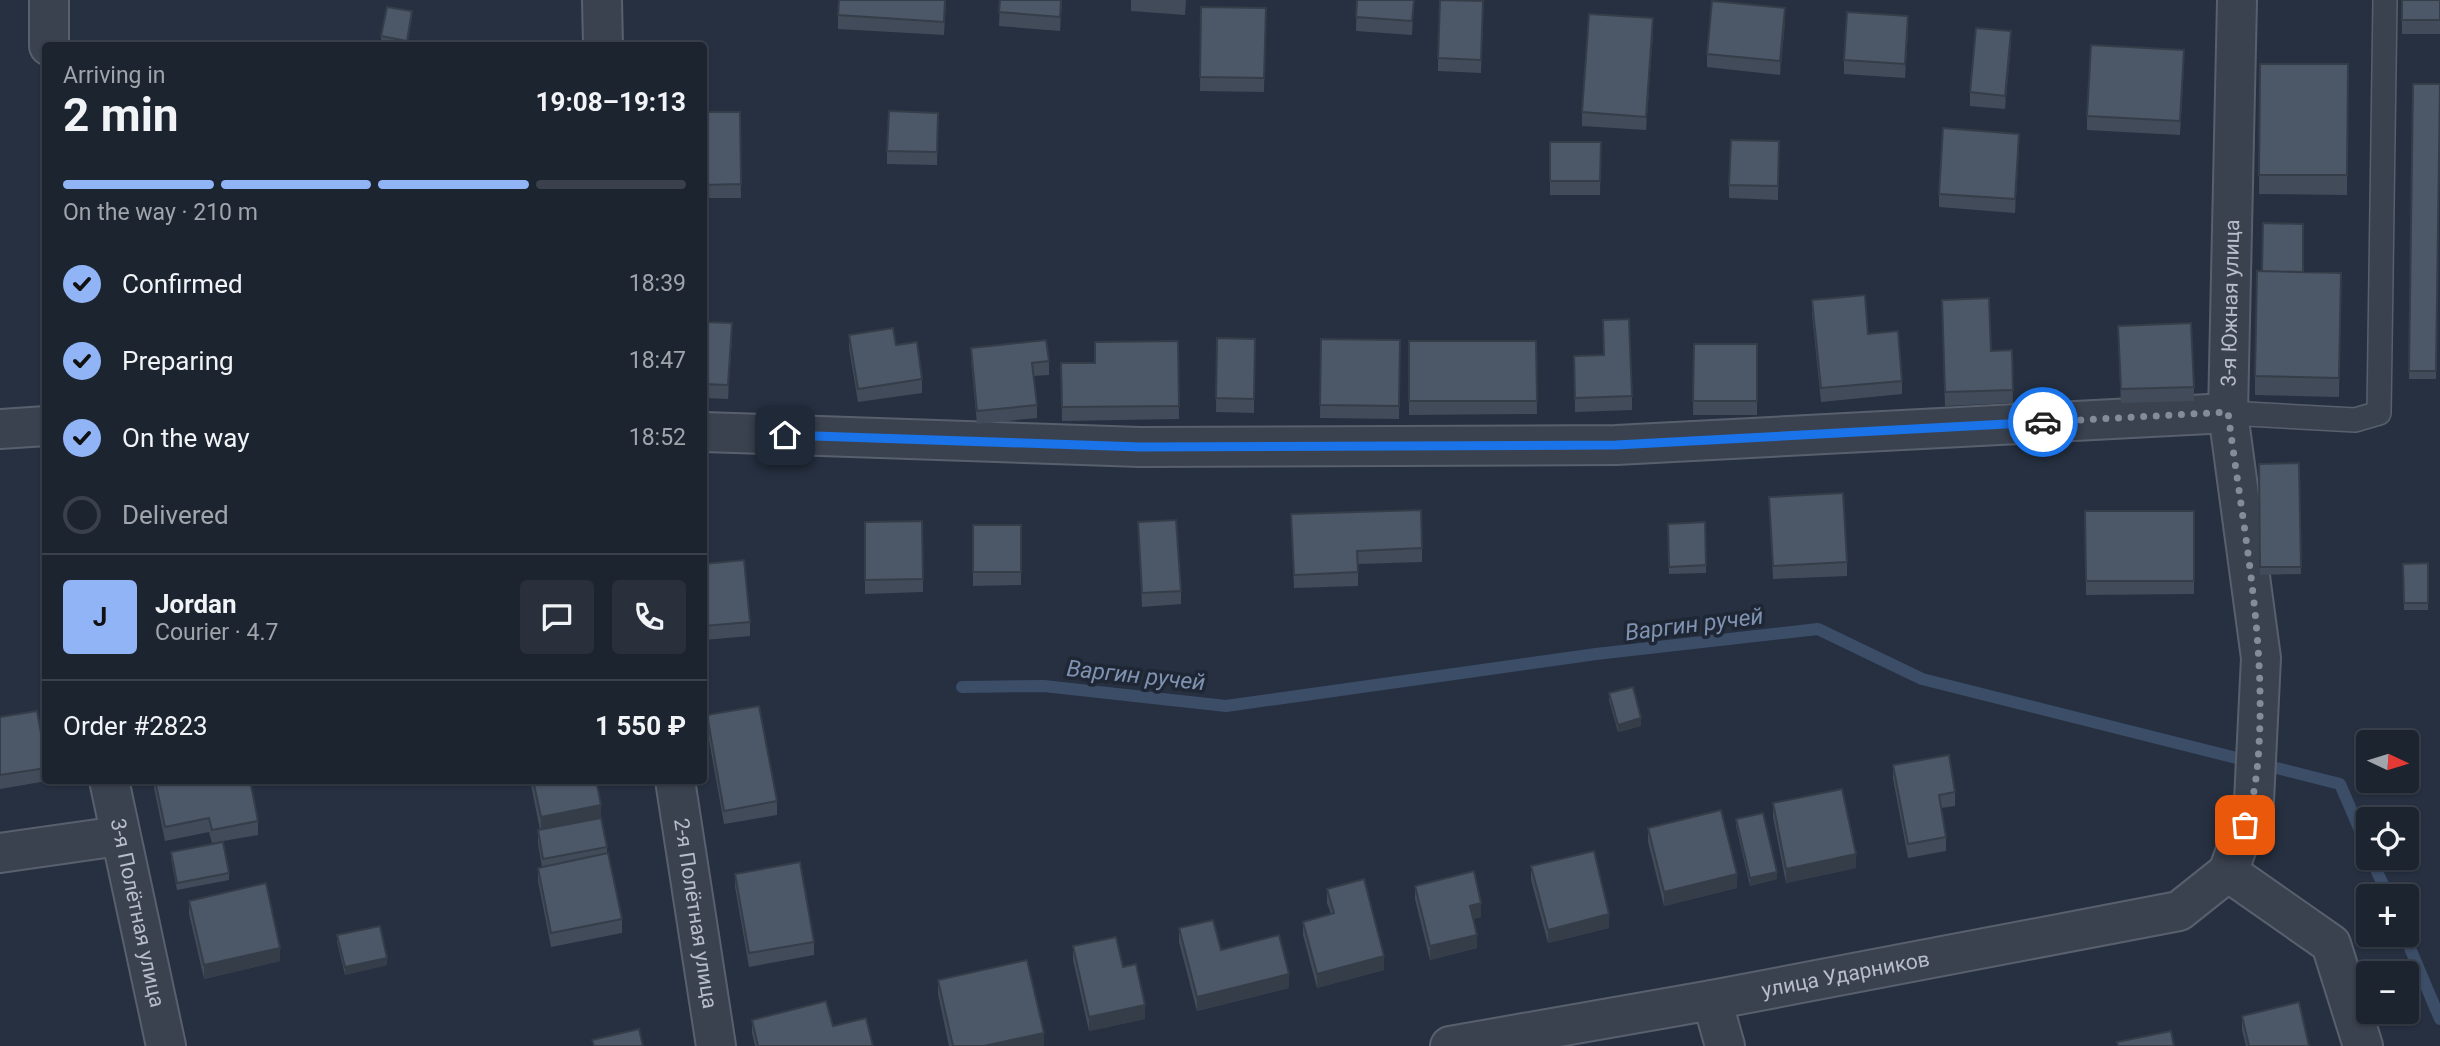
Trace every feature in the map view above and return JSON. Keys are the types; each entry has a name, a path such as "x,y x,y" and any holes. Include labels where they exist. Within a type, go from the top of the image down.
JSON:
{"street":[{"path":"49,0 49,42"},
{"path":"602,0 603,42"},
{"name":"3-я Южная улица","path":"2228,872 2254,801 2261,658 2228,412 2237,0"},
{"path":"707,432 1140,447 1616,445 2228,412"},
{"path":"0,429 42,426"},
{"name":"3-я Полётная улица","path":"110,784 166,1046"},
{"name":"2-я Полётная улица","path":"676,784 716,1046"},
{"path":"0,853 119,835"},
{"path":"2228,872 2332,944 2363,1046"},
{"name":"улица Ударников","path":"1450,1046 1712,1000 2179,911 2228,872"},
{"path":"1712,1000 1725,1046"}],"lane":[{"path":"2228,412 2355,420 2379,413 2385,0"}],"building":[{"path":"839,0 945,0 944,22 838,15"},
{"path":"1000,0 1061,0 1060,17 999,12"},
{"path":"1357,0 1414,0 1412,21 1356,17"},
{"path":"1440,0 1483,1 1481,60 1438,58"},
{"path":"2402,0 2440,0 2440,20 2402,20"},
{"path":"1712,1 1785,8 1780,61 1707,54"},
{"path":"387,7 412,11 407,41 381,36"},
{"path":"1201,7 1266,8 1264,78 1200,77"},
{"path":"1847,12 1908,16 1905,64 1844,60"},
{"path":"1589,14 1653,18 1646,117 1582,112"},
{"path":"1976,28 2011,31 2005,96 1970,92"},
{"path":"2091,45 2184,50 2180,121 2087,116"},
{"path":"2260,64 2348,64 2347,175 2259,175"},
{"path":"2413,84 2440,84 2436,371 2409,371"},
{"path":"889,111 938,113 937,152 887,151"},
{"path":"707,112 740,112 741,184 707,185"},
{"path":"1943,128 2019,134 2015,199 1939,194"},
{"path":"1731,140 1779,141 1778,186 1729,185"},
{"path":"1550,142 1601,142 1600,181 1550,181"},
{"path":"2263,223 2303,224 2303,272 2262,271"},
{"path":"2257,271 2341,273 2339,378 2255,376"},
{"path":"1865,295 1868,334 1898,331 1902,381 1821,388 1812,300"},
{"path":"1989,298 1991,351 2012,350 2013,390 1945,392 1942,300"},
{"path":"1629,319 1632,396 1575,398 1574,356 1604,355 1603,320"},
{"path":"707,322 732,323 728,385 707,384"},
{"path":"2191,323 2194,387 2121,389 2118,326"},
{"path":"893,328 896,345 917,342 922,379 858,389 849,335"},
{"path":"1217,338 1255,339 1254,399 1216,398"},
{"path":"1321,339 1400,340 1399,406 1320,405"},
{"path":"1046,340 1049,361 1032,363 1037,405 977,411 971,348"},
{"path":"1178,341 1179,406 1062,407 1061,363 1095,363 1095,342"},
{"path":"1409,341 1536,341 1537,401 1409,401"},
{"path":"1694,344 1757,344 1757,401 1693,401"},
{"path":"2299,463 2301,567 2260,567 2259,464"},
{"path":"1843,493 1847,562 1773,566 1769,497"},
{"path":"1421,510 1422,548 1357,551 1358,572 1294,575 1291,514"},
{"path":"2085,511 2194,511 2194,581 2086,581"},
{"path":"1176,520 1181,591 1142,593 1138,522"},
{"path":"922,521 923,579 865,580 865,522"},
{"path":"1705,522 1706,565 1669,567 1668,524"},
{"path":"973,525 1021,525 1021,572 973,572"},
{"path":"744,560 750,622 707,626 707,564"},
{"path":"2428,563 2428,603 2404,603 2403,564"},
{"path":"1633,687 1641,718 1618,725 1609,693"},
{"path":"759,706 777,801 724,811 707,715"},
{"path":"37,711 42,738 42,769 0,775 0,717"},
{"path":"1949,755 1955,792 1939,795 1946,837 1908,844 1893,765"},
{"path":"156,784 251,784 258,821 212,830 209,818 165,827"},
{"path":"534,784 597,784 601,805 541,817"},
{"path":"1842,789 1856,854 1786,869 1773,803"},
{"path":"1721,810 1737,874 1664,892 1648,828"},
{"path":"1763,813 1777,872 1750,878 1736,819"},
{"path":"601,818 607,847 543,859 538,830"},
{"path":"223,842 229,873 177,883 171,852"},
{"path":"1594,851 1609,914 1548,930 1531,866"},
{"path":"608,853 622,919 551,933 538,868"},
{"path":"800,862 814,942 749,953 735,874"},
{"path":"1474,871 1481,903 1470,906 1477,935 1430,946 1415,886"},
{"path":"1364,879 1384,956 1317,974 1303,922 1334,913 1327,889"},
{"path":"266,883 280,948 204,965 189,901"},
{"path":"1213,920 1221,950 1279,935 1289,974 1197,997 1179,928"},
{"path":"380,926 387,958 345,967 337,935"},
{"path":"1116,937 1123,967 1136,964 1145,1005 1089,1017 1073,946"},
{"path":"1027,960 1044,1033 984,1046 953,1046 938,980"},
{"path":"826,1001 833,1026 866,1018 873,1046 758,1046 752,1020"},
{"path":"2299,1002 2309,1046 2249,1046 2242,1016"},
{"path":"639,1029 643,1046 594,1046 592,1040"},
{"path":"2171,1031 2174,1046 2118,1046 2117,1042"}],"waterway":[{"name":"Варгин ручей","path":"962,687 1044,686 1226,706 1596,654 1818,629 1922,679 2340,784 2356,821"},
{"name":"Варгин ручей","path":"2376,870 2383,884"},
{"name":"Варгин ручей","path":"2410,947 2440,1019"}],"way so far":[{"path":"2043,422 2228,412 2261,658 2259,746 2254,801 2245,825"}],"route":[{"path":"785,435 1140,447 1616,445 2043,422"}]}
